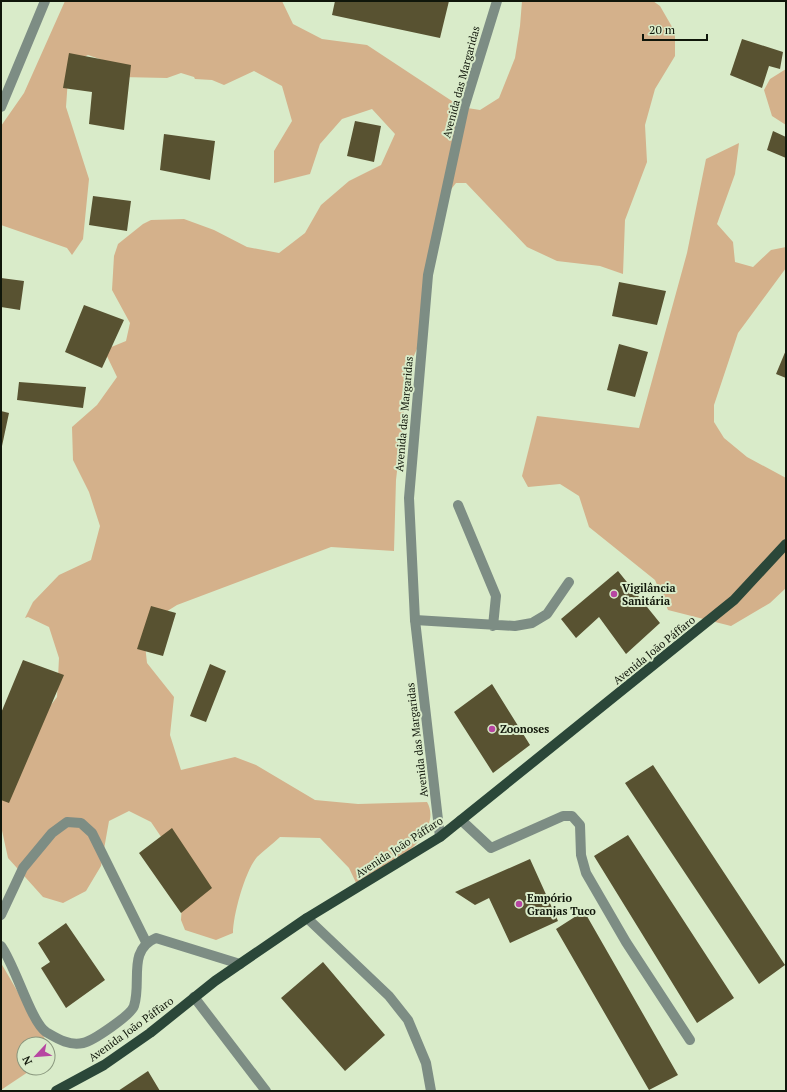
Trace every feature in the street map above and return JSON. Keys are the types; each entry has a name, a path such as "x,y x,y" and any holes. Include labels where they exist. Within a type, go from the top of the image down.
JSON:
{"main road":[{"name":"Avenida João Páffaro","path":"56,1091 104,1066 150,1033 194,997 307,918 440,837 734,600 786,544"}],"street":[{"path":"1,107 45,1"},
{"name":"Avenida das Margaridas","path":"440,837 415,620 409,498 428,275 464,108 497,1"},
{"path":"458,505 496,596 493,626"},
{"path":"415,620 493,626 515,626 532,623 547,614 568,582"},
{"path":"461,820 491,848 563,816 572,816 580,825 581,855 586,873 626,942 690,1040"},
{"path":"1,915 23,868 52,833 67,822 81,823 92,834 146,942"},
{"path":"307,918 389,996 408,1020 426,1063 431,1091"},
{"path":"1,946 41,1029 62,1042 84,1043 117,1024 134,1007 139,954 146,942 156,938 240,964"},
{"path":"194,997 266,1091"}],"shaded area":[{"path":"65,1 282,1 293,24 322,39 367,45 461,107 480,110 499,98 515,58 522,1 653,1 660,6 675,32 675,56 655,89 645,125 647,162 625,220 623,274 600,266 557,261 527,247 466,183 456,183 445,197 423,335 409,367 396,480 394,551 331,547 177,605 153,620 144,636 147,663 174,697 170,735 181,770 235,757 256,765 315,800 358,804 427,802 430,815 427,827 420,840 395,863 359,889 349,868 320,838 280,837 257,857 248,872 237,905 233,933 216,940 185,930 181,920 183,886 172,853 151,822 129,811 109,821 101,866 86,891 63,903 43,897 8,858 1,826 1,797 19,747 57,697 59,658 49,627 28,617 25,618 33,602 59,575 91,560 100,526 89,492 73,460 72,427 97,405 117,377 104,350 126,341 130,323 112,290 114,256 118,244 143,224 151,220 184,219 214,230 247,247 279,253 305,233 321,205 349,181 381,165 395,134 372,109 342,119 320,144 310,174 274,183 274,151 292,121 282,86 254,71 224,85 212,80 195,79 194,77 181,73 167,78 121,77 114,64 88,55 69,64 66,107 89,179 83,239 72,255 67,248 1,225 1,126 24,93"},
{"path":"786,69 786,125 772,116 764,90 770,79"},
{"path":"739,143 735,174 717,224 733,242 735,262 753,267 771,250 786,247 786,268 738,333 714,405 714,422 724,438 747,457 786,478 786,588 770,603 731,626 668,610 655,580 589,527 579,496 560,484 528,487 522,476 537,416 639,428 687,253 706,159"},
{"path":"1,963 43,1036 16,1036 16,1076 22,1076 1,1090"}],"building":[{"path":"335,1 449,1 440,38 332,15"},
{"path":"742,39 783,52 780,69 769,66 762,88 730,75"},
{"path":"69,53 131,65 124,130 89,124 92,92 63,88"},
{"path":"355,121 381,126 374,162 347,156"},
{"path":"773,131 786,137 786,158 767,150"},
{"path":"164,134 215,141 210,180 160,170"},
{"path":"93,196 131,201 127,231 89,225"},
{"path":"1,278 24,281 20,310 1,307"},
{"path":"619,282 666,291 657,325 612,316"},
{"path":"84,305 124,320 102,368 65,352"},
{"path":"619,344 648,352 635,397 607,390"},
{"path":"786,350 786,378 776,374"},
{"path":"19,382 86,387 83,408 17,400"},
{"path":"1,411 9,413 2,446 1,446"},
{"name":"Vigilância Sanitária","path":"618,571 660,623 626,654 599,617 576,638 561,619"},
{"path":"151,606 176,613 163,656 137,649"},
{"path":"23,660 64,675 9,803 1,800 1,713"},
{"path":"210,664 226,671 206,722 190,716"},
{"name":"Zoonoses","path":"492,684 530,745 493,773 454,712"},
{"path":"653,765 785,965 759,984 625,783"},
{"path":"172,828 212,888 181,913 139,853"},
{"path":"628,835 734,998 697,1023 594,856"},
{"path":"530,859 558,921 510,943 489,898 475,905 455,892"},
{"path":"584,911 678,1075 649,1090 556,929"},
{"path":"66,923 105,980 66,1008 41,968 50,962 38,943"},
{"path":"323,962 385,1035 345,1071 281,998"},
{"path":"148,1071 160,1091 118,1091"}],"place":[{"name":"Vigilância Sanitária","path":"614,594"},
{"name":"Zoonoses","path":"492,729"},
{"name":"Empório Granjas Tuco","path":"519,904"}]}
